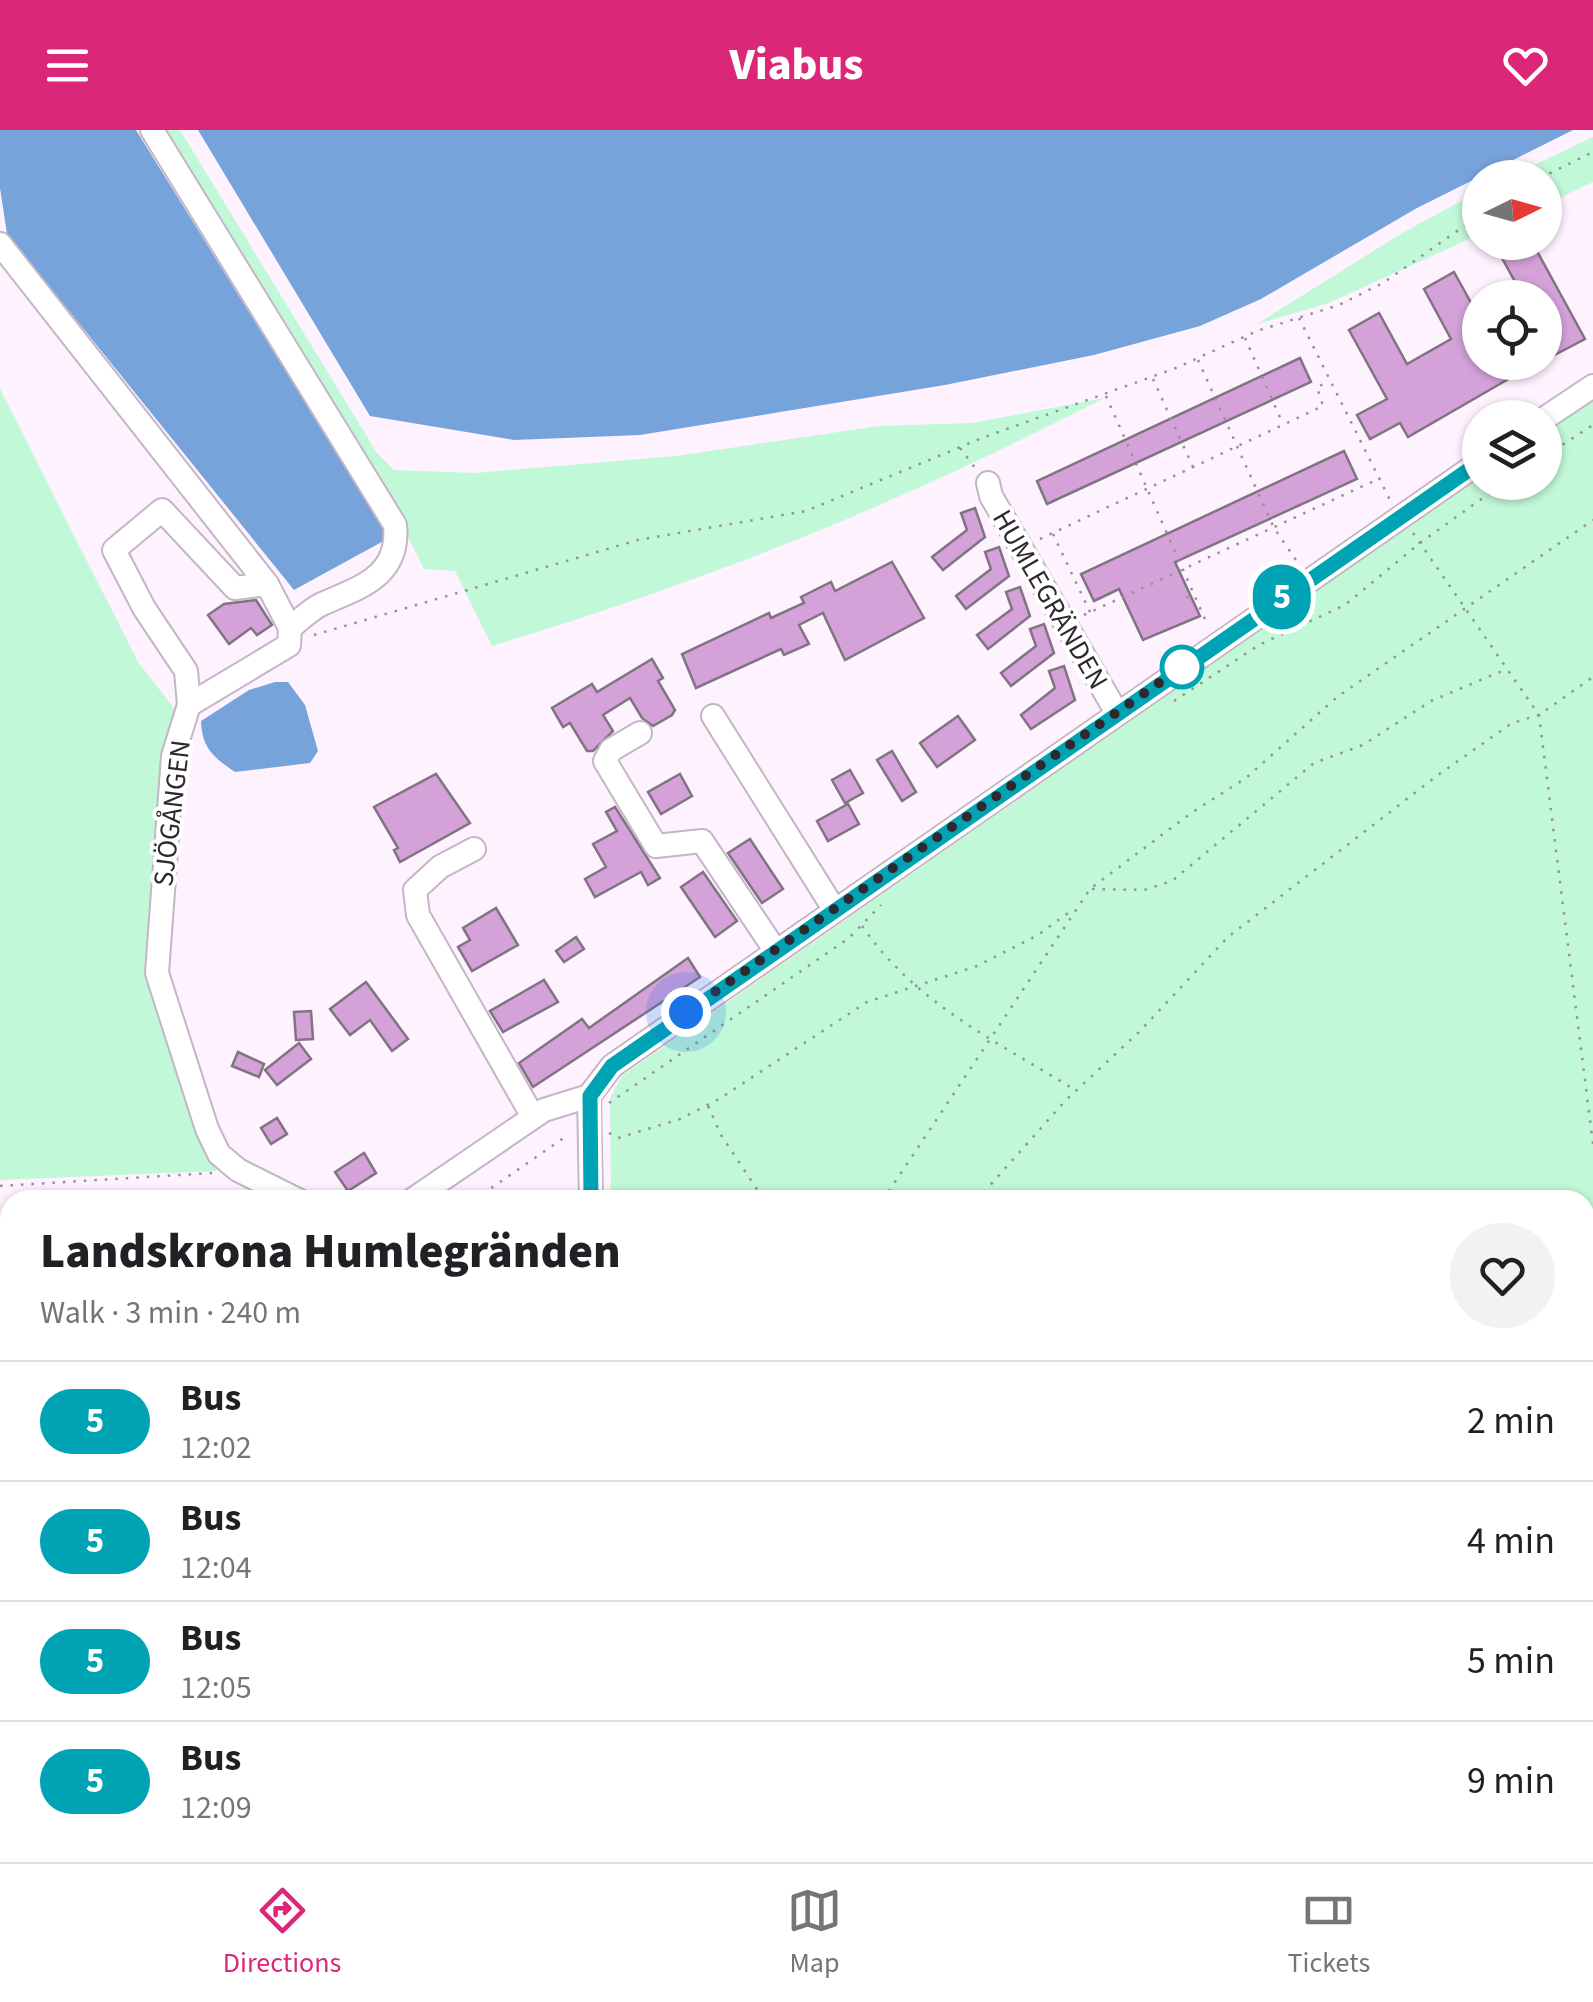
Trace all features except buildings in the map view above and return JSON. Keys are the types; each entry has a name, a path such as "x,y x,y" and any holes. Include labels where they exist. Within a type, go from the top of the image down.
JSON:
{"street":[{"name":"SJÖGÅNGEN","path":"152,130 395,525 395,550 383,572 368,585 318,605 290,637 188,705 173,756 156,973 207,1128 219,1154 238,1170"},
{"path":"0,244 267,584 290,637"},
{"path":"1562,407 1593,386"},
{"path":"592,1190 599,1078 627,1053 1117,713 1402,505 1462,472"},
{"name":"HUMLEGRÄNDEN","path":"988,482 1021,548 1117,713"},
{"path":"188,705 186,671 144,608 114,550 162,510 235,588 267,584"},
{"path":"714,716 834,909"},
{"path":"640,733 610,750 605,761 656,846 702,841 775,950"},
{"path":"474,849 423,878 414,890 415,902 418,915 533,1117"},
{"path":"427,1190 533,1117 597,1101"},
{"path":"238,1170 278,1190"}],"path":[{"path":"1562,167 1593,152"},
{"path":"290,637 638,540 806,510 958,447 1152,377 1384,283 1462,228"},
{"path":"1299,318 1376,479 1391,502 1402,505 1420,543 1539,716 1593,1144"},
{"path":"1244,337 1283,425"},
{"path":"1198,358 1274,528 1298,564"},
{"path":"1152,377 1193,467"},
{"path":"1021,548 1323,406 1317,388 1328,382"},
{"path":"1105,394 1208,626"},
{"path":"1562,445 1593,425"},
{"path":"958,447 988,482"},
{"path":"1064,624 1376,479"},
{"path":"1168,705 1259,645 1345,605 1420,543 1481,500"},
{"path":"890,1190 1090,889 1191,812 1246,778 1336,698 1593,520"},
{"path":"1052,533 1090,612"},
{"path":"1186,598 1192,588"},
{"path":"1090,889 1144,890 1172,881 1314,763 1363,745 1431,701 1508,668"},
{"path":"986,1190 1076,1090 1140,1031 1228,937 1452,764 1512,723 1539,716 1593,678"},
{"path":"597,1101 784,984 882,904"},
{"path":"605,1130 618,1138 639,1134 708,1104 867,1002 989,960 1073,910"},
{"path":"861,925 914,988 990,1042 1076,1090"},
{"path":"708,1104 721,1134 757,1190"},
{"path":"488,1190 574,1131"},
{"path":"0,1186 238,1170"}],"green space":[{"path":"157,130 180,130 377,453 394,470 476,473 676,456 879,426 972,423 1104,398 954,472 804,537 651,594 492,646 455,571 424,569 400,521"},
{"path":"1593,137 1593,182 1562,197 1562,160 1545,160"},
{"path":"1462,201 1462,242 1329,303 1257,324 1402,233"},
{"path":"0,389 138,662 177,712 150,924 219,1163 216,1171 0,1180"},
{"path":"1593,399 1593,1190 611,1190 610,1098 622,1076 1462,490 1462,500 1562,500 1562,420"}],"water":[{"path":"0,130 136,130 389,538 294,590 7,234 0,188"},
{"path":"198,130 1573,130 1513,160 1462,160 1462,186 1261,299 1200,326 1094,355 945,385 640,435 514,440 370,416"},
{"path":"288,682 305,705 318,751 310,763 235,772 210,751 201,721 249,690"}],"bus line":[{"name":"5","path":"591,1190 590,1096 599,1078 627,1053 1462,474"}],"route":[{"path":"686,1012 1182,667"}]}
